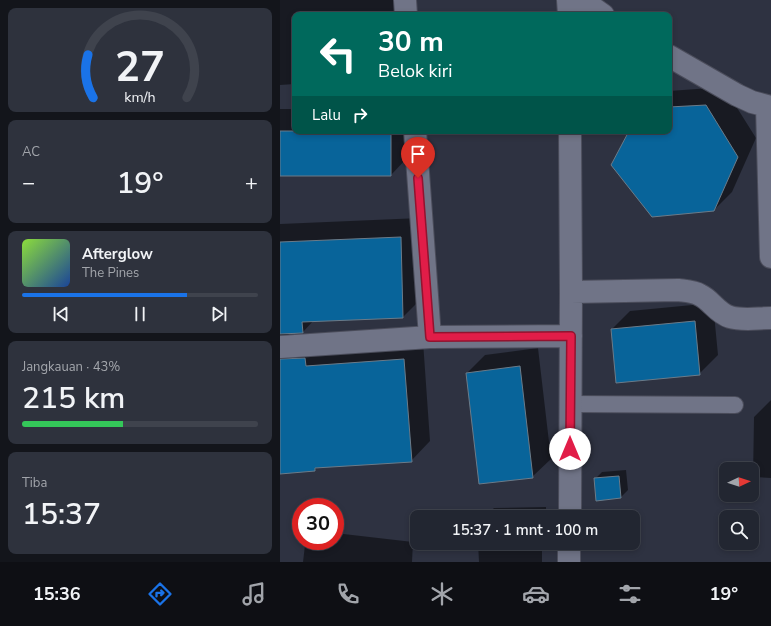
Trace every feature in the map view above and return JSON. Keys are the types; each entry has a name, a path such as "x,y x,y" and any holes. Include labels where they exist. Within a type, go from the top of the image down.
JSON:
{"street":[{"path":"405,0 406,12"},
{"path":"568,0 568,12"},
{"path":"582,0 599,12"},
{"path":"672,58 737,95 752,102 769,107 771,257"},
{"path":"415,134 430,337"},
{"path":"570,134 572,292 570,510"},
{"path":"572,292 678,290 700,295 722,314 729,317 738,319 771,318"},
{"path":"280,347 430,337 571,336"},
{"path":"569,550 569,562"}],"lane":[{"path":"570,404 735,405"}],"building":[{"path":"706,105 738,157 714,211 652,217 611,165 627,134 672,134 672,107"},
{"path":"280,131 292,131 292,134 391,134 391,176 280,176"},
{"path":"401,237 403,318 302,322 303,333 280,334 280,242"},
{"path":"695,321 700,375 616,383 611,329"},
{"path":"305,358 306,366 404,359 412,462 315,468 315,471 280,474 280,359"},
{"path":"520,366 533,478 479,484 466,373"},
{"path":"619,476 621,498 596,501 594,478"}],"route":[{"path":"418,178 430,337 571,336 570,449"}]}
